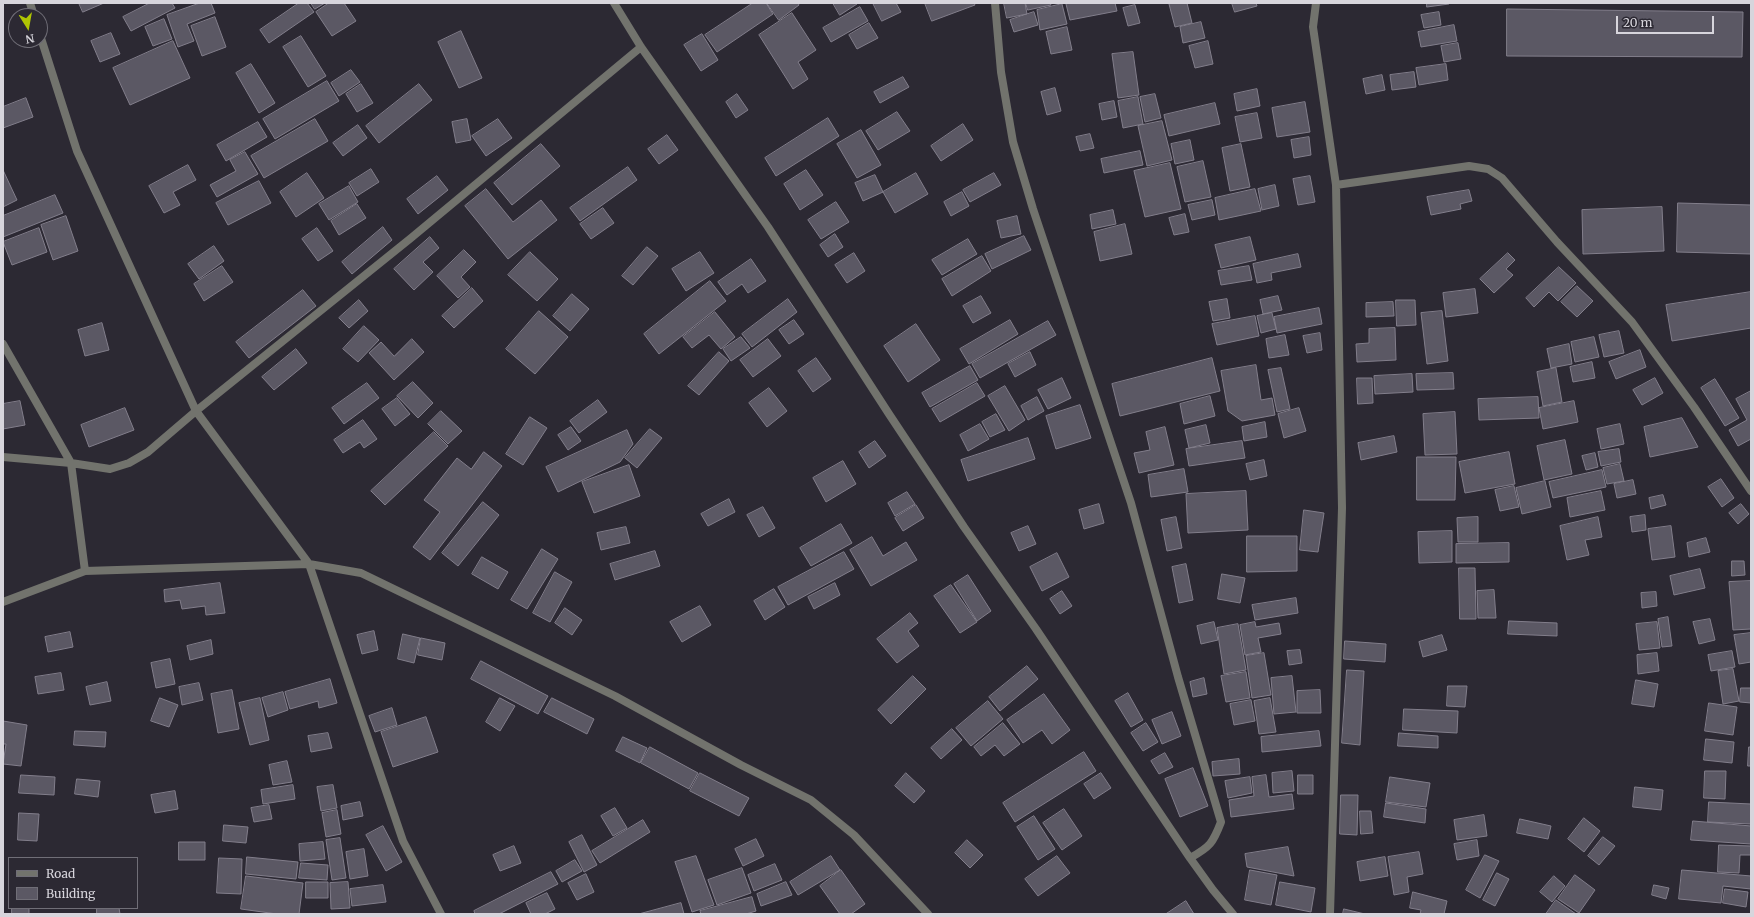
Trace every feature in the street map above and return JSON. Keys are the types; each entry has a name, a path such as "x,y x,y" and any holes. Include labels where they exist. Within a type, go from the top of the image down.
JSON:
{"street":[{"path":"614,3 641,47 768,227 924,467 1036,629 1190,858 1213,890 1233,914"},
{"path":"995,3 1000,72 1013,142 1033,209 1131,503 1178,677 1221,822 1215,839 1205,850 1190,858"},
{"path":"1316,3 1313,26 1336,185 1342,508 1330,914"},
{"path":"3,457 71,463 110,469 129,463 148,452 196,410 411,238 641,47"},
{"path":"44,48 77,151 196,410 309,564 403,841 441,914"},
{"path":"1336,185 1469,166 1488,169 1502,178 1557,242 1632,322 1694,407 1751,491"},
{"path":"3,344 71,463 85,571"},
{"path":"3,602 85,571 309,564 360,573 408,594 614,696 811,800 854,835 928,914"}],"building":[{"path":"79,3 104,3 83,12"},
{"path":"150,3 172,3 175,8 131,31 123,17"},
{"path":"200,3 211,3 215,13 187,24 194,41 178,47 167,15"},
{"path":"299,3 307,3 314,12 269,43 260,30"},
{"path":"311,3 325,3 315,9"},
{"path":"329,3 344,3 356,21 332,36 316,12"},
{"path":"753,3 766,3 773,14 717,52 705,35"},
{"path":"767,3 798,3 799,5 779,20"},
{"path":"833,3 857,3 857,4 840,15"},
{"path":"873,3 896,3 901,12 882,21"},
{"path":"925,3 974,3 975,5 932,21"},
{"path":"1004,3 1025,3 1027,14 1007,18"},
{"path":"1026,3 1050,3 1051,5 1028,10"},
{"path":"1115,3 1117,11 1070,20 1066,4"},
{"path":"1187,3 1192,23 1175,27 1169,4"},
{"path":"1232,3 1256,3 1257,6 1235,12"},
{"path":"1427,3 1448,3 1449,4 1427,7"},
{"path":"1062,4 1067,24 1040,30 1037,10"},
{"path":"1135,5 1140,23 1128,26 1123,8"},
{"path":"860,7 868,21 831,42 823,28"},
{"path":"1507,9 1743,12 1742,57 1507,56"},
{"path":"1034,12 1038,25 1014,32 1010,20"},
{"path":"1439,12 1441,25 1424,28 1421,15"},
{"path":"792,13 816,50 798,62 808,79 793,89 759,35"},
{"path":"215,17 226,47 202,56 191,26"},
{"path":"164,19 172,39 153,46 145,27"},
{"path":"1201,22 1205,38 1183,43 1180,27"},
{"path":"869,23 878,38 857,49 849,35"},
{"path":"1454,25 1457,41 1421,47 1418,32"},
{"path":"1067,27 1072,50 1051,54 1046,32"},
{"path":"461,31 482,78 459,88 438,42"},
{"path":"111,33 120,54 100,62 91,41"},
{"path":"702,34 718,60 701,71 684,45"},
{"path":"301,36 326,76 308,87 283,47"},
{"path":"173,41 190,78 130,105 113,68"},
{"path":"1208,41 1213,64 1195,68 1189,46"},
{"path":"1458,43 1461,59 1444,62 1441,46"},
{"path":"1133,52 1139,95 1118,98 1112,54"},
{"path":"251,64 275,103 259,113 236,73"},
{"path":"1446,64 1448,80 1419,85 1416,68"},
{"path":"351,70 360,82 339,96 331,83"},
{"path":"1414,72 1416,87 1392,90 1390,75"},
{"path":"1382,75 1385,90 1366,94 1363,79"},
{"path":"903,77 909,87 880,103 874,92"},
{"path":"327,81 339,101 275,139 263,119"},
{"path":"361,84 373,103 357,112 346,94"},
{"path":"419,84 432,100 379,143 366,126"},
{"path":"1055,88 1061,111 1047,115 1041,92"},
{"path":"1257,89 1260,106 1237,111 1234,94"},
{"path":"737,94 748,110 736,118 726,102"},
{"path":"1155,94 1161,118 1145,122 1140,97"},
{"path":"1138,97 1143,124 1123,128 1118,101"},
{"path":"26,98 33,117 3,128 3,107"},
{"path":"1114,101 1117,117 1102,120 1099,104"},
{"path":"1305,102 1310,132 1277,137 1272,108"},
{"path":"1215,103 1220,124 1169,136 1164,115"},
{"path":"897,112 910,131 878,150 866,131"},
{"path":"1257,113 1262,138 1240,142 1235,117"},
{"path":"828,118 839,136 776,176 765,158"},
{"path":"315,119 328,141 264,178 251,156"},
{"path":"467,119 471,140 456,143 452,122"},
{"path":"498,119 512,138 486,156 472,136"},
{"path":"1162,121 1172,160 1147,166 1138,126"},
{"path":"258,122 267,137 226,161 217,145"},
{"path":"963,124 973,140 941,161 931,146"},
{"path":"358,125 367,138 343,156 333,143"},
{"path":"861,130 881,165 857,178 837,144"},
{"path":"1090,134 1094,148 1080,151 1076,137"},
{"path":"667,135 678,150 659,164 648,149"},
{"path":"1309,137 1311,155 1294,158 1291,140"},
{"path":"1190,140 1194,160 1175,164 1171,144"},
{"path":"541,144 560,166 512,205 494,183"},
{"path":"1241,144 1250,187 1230,191 1222,148"},
{"path":"1140,151 1143,165 1104,173 1101,159"},
{"path":"245,152 258,174 217,197 210,185 236,171 230,160"},
{"path":"1203,161 1211,197 1185,202 1177,167"},
{"path":"1170,163 1181,209 1145,217 1134,171"},
{"path":"188,165 196,180 173,192 180,205 164,213 149,186"},
{"path":"628,167 637,180 580,221 570,208"},
{"path":"371,169 379,182 357,196 349,183"},
{"path":"3,170 17,200 3,207"},
{"path":"806,170 823,195 800,210 784,184"},
{"path":"307,173 324,198 296,217 280,192"},
{"path":"916,173 928,194 895,213 883,192"},
{"path":"994,173 1001,185 970,202 963,190"},
{"path":"875,175 883,192 863,201 855,183"},
{"path":"437,176 448,190 418,214 407,199"},
{"path":"1310,176 1315,202 1298,205 1293,179"},
{"path":"259,181 271,203 228,225 216,203"},
{"path":"1275,185 1279,206 1262,210 1258,189"},
{"path":"349,186 358,202 329,220 319,204"},
{"path":"486,189 513,222 541,200 557,220 508,259 465,206"},
{"path":"1255,189 1261,211 1219,220 1215,198"},
{"path":"1469,190 1472,201 1460,204 1461,209 1431,215 1427,197"},
{"path":"962,192 969,206 951,216 944,202"},
{"path":"55,195 63,213 3,237 3,216"},
{"path":"1212,200 1215,215 1192,220 1188,205"},
{"path":"836,202 849,222 821,239 808,220"},
{"path":"1678,203 1751,205 1751,254 1677,252"},
{"path":"357,204 366,218 339,235 331,221"},
{"path":"1662,207 1664,251 1583,254 1582,210"},
{"path":"603,208 614,223 591,239 580,224"},
{"path":"1113,210 1116,224 1092,229 1090,215"},
{"path":"1185,214 1189,232 1174,235 1169,218"},
{"path":"66,216 78,251 53,260 41,225"},
{"path":"1017,216 1021,234 1001,238 997,221"},
{"path":"1125,224 1132,254 1100,261 1094,232"},
{"path":"383,227 392,240 352,274 342,262"},
{"path":"39,228 47,252 12,265 3,242"},
{"path":"317,228 333,251 318,261 302,239"},
{"path":"835,234 843,247 828,257 820,245"},
{"path":"1024,236 1031,250 992,269 985,254"},
{"path":"430,237 439,248 423,262 433,272 414,290 394,269"},
{"path":"1250,237 1256,260 1221,268 1215,245"},
{"path":"968,239 977,254 942,275 932,260"},
{"path":"214,246 224,261 199,279 188,264"},
{"path":"647,247 658,256 633,285 622,276"},
{"path":"464,250 476,262 461,277 470,287 458,298 437,276"},
{"path":"530,252 558,279 537,301 508,275"},
{"path":"700,252 714,273 686,291 672,269"},
{"path":"854,253 865,271 847,283 835,265"},
{"path":"1508,253 1515,260 1506,269 1513,275 1494,293 1480,279"},
{"path":"1298,254 1301,267 1271,273 1272,280 1257,283 1253,264"},
{"path":"982,256 991,271 952,296 942,279"},
{"path":"751,259 766,281 748,293 742,284 727,295 718,282"},
{"path":"222,266 233,282 204,301 194,284"},
{"path":"1249,266 1252,280 1221,285 1218,271"},
{"path":"1559,267 1576,283 1558,301 1549,292 1534,307 1526,298"},
{"path":"710,281 726,301 659,354 644,334"},
{"path":"1577,286 1593,301 1577,317 1561,302"},
{"path":"472,288 483,301 454,328 442,316"},
{"path":"1475,289 1478,313 1446,317 1443,293"},
{"path":"303,290 316,306 249,358 236,342"},
{"path":"1751,292 1751,328 1672,341 1666,305"},
{"path":"572,294 589,309 570,331 553,316"},
{"path":"981,296 991,313 973,323 963,306"},
{"path":"1278,296 1282,310 1263,314 1260,300"},
{"path":"788,299 797,312 752,347 742,334"},
{"path":"1227,299 1230,318 1213,321 1209,302"},
{"path":"359,300 368,311 349,328 339,318"},
{"path":"1396,300 1415,300 1416,325 1397,326"},
{"path":"1393,302 1394,316 1366,317 1366,303"},
{"path":"1319,308 1322,324 1277,333 1274,317"},
{"path":"539,311 568,337 535,374 506,349"},
{"path":"1442,311 1448,361 1427,364 1421,313"},
{"path":"715,312 735,337 721,349 709,335 692,348 683,337"},
{"path":"1272,313 1276,329 1261,333 1257,316"},
{"path":"1255,316 1259,336 1217,345 1212,324"},
{"path":"794,320 804,334 789,344 779,330"},
{"path":"1010,320 1018,334 969,364 960,349"},
{"path":"1048,321 1056,335 980,378 972,364"},
{"path":"102,323 109,350 85,356 78,330"},
{"path":"916,324 940,360 908,382 884,346"},
{"path":"364,326 379,340 358,362 343,349"},
{"path":"1395,328 1396,360 1357,362 1356,344 1369,343 1369,329"},
{"path":"1619,331 1624,353 1604,357 1599,335"},
{"path":"1320,333 1322,350 1307,353 1303,336"},
{"path":"1285,335 1289,355 1269,358 1266,339"},
{"path":"741,337 750,348 731,361 723,349"},
{"path":"1594,337 1599,357 1575,362 1571,342"},
{"path":"412,339 424,352 394,380 369,353 381,342 394,356"},
{"path":"768,339 781,356 753,377 740,360"},
{"path":"1569,344 1572,364 1551,368 1547,349"},
{"path":"296,349 307,363 274,390 262,377"},
{"path":"1640,350 1646,367 1616,379 1609,362"},
{"path":"719,352 729,361 699,395 688,386"},
{"path":"1030,352 1036,365 1015,377 1008,364"},
{"path":"816,358 831,379 813,392 798,371"},
{"path":"1212,358 1220,391 1120,416 1112,384"},
{"path":"1592,362 1595,378 1573,382 1570,367"},
{"path":"1256,365 1261,400 1272,398 1275,415 1242,421 1228,411 1221,371"},
{"path":"970,366 978,380 930,407 922,393"},
{"path":"1281,368 1290,409 1277,412 1268,370"},
{"path":"1556,368 1562,402 1543,406 1537,372"},
{"path":"1453,373 1454,389 1417,390 1416,374"},
{"path":"1412,374 1413,392 1375,394 1374,376"},
{"path":"1062,378 1071,398 1048,409 1038,390"},
{"path":"1357,378 1372,378 1373,403 1358,404"},
{"path":"1655,378 1663,393 1642,405 1633,390"},
{"path":"1715,379 1739,418 1725,426 1701,388"},
{"path":"413,382 433,403 418,418 397,396"},
{"path":"367,383 379,398 344,424 332,408"},
{"path":"977,383 985,396 940,422 932,409"},
{"path":"1005,386 1025,420 1009,431 988,396"},
{"path":"769,388 787,411 767,427 749,403"},
{"path":"1751,391 1751,439 1738,446 1729,430 1747,420 1736,399"},
{"path":"1210,396 1215,416 1184,424 1180,404"},
{"path":"1037,397 1044,411 1028,420 1021,406"},
{"path":"1538,397 1539,418 1479,420 1478,399"},
{"path":"397,398 410,414 395,426 382,409"},
{"path":"598,400 607,412 579,433 570,421"},
{"path":"20,401 25,425 3,429 3,404"},
{"path":"1574,401 1578,422 1543,429 1539,408"},
{"path":"1080,405 1091,438 1056,449 1046,416"},
{"path":"125,408 134,430 89,447 81,425"},
{"path":"1299,408 1306,431 1284,438 1278,414"},
{"path":"441,411 462,431 448,444 428,424"},
{"path":"1455,412 1457,454 1425,455 1423,414"},
{"path":"996,414 1005,430 990,437 982,422"},
{"path":"530,417 547,428 523,465 506,454"},
{"path":"1682,418 1698,447 1650,457 1644,427"},
{"path":"363,420 377,439 364,448 360,442 343,453 334,440"},
{"path":"1265,422 1267,437 1244,441 1242,427"},
{"path":"980,424 989,439 968,451 960,435"},
{"path":"1620,424 1624,444 1601,449 1597,429"},
{"path":"1206,425 1210,443 1189,448 1185,430"},
{"path":"571,427 581,441 568,450 558,435"},
{"path":"1165,427 1174,465 1139,473 1134,453 1150,450 1146,432"},
{"path":"650,429 662,438 637,468 625,458"},
{"path":"627,430 633,444 620,462 558,492 546,467"},
{"path":"434,432 448,446 385,505 371,491"},
{"path":"1394,436 1397,452 1361,460 1358,443"},
{"path":"1028,438 1035,459 968,481 961,460"},
{"path":"1565,440 1572,474 1544,480 1537,446"},
{"path":"875,441 886,456 869,468 859,452"},
{"path":"1242,441 1245,458 1189,466 1186,449"},
{"path":"1619,449 1621,462 1601,466 1598,452"},
{"path":"484,452 502,466 430,560 413,547 440,512 424,500 457,458 471,469"},
{"path":"1509,452 1515,484 1465,493 1459,462"},
{"path":"1595,453 1598,467 1586,470 1582,456"},
{"path":"1417,457 1456,457 1455,500 1417,500"},
{"path":"1264,460 1267,476 1250,480 1246,464"},
{"path":"843,461 856,484 826,502 813,478"},
{"path":"1620,464 1624,481 1607,484 1603,468"},
{"path":"629,465 640,496 594,513 582,482"},
{"path":"1184,469 1188,492 1151,497 1148,475"},
{"path":"1602,470 1606,487 1553,498 1549,482"},
{"path":"1721,479 1734,498 1722,507 1708,487"},
{"path":"1633,480 1636,494 1617,498 1614,484"},
{"path":"1545,481 1551,507 1522,514 1516,488"},
{"path":"1514,486 1519,507 1500,511 1495,490"},
{"path":"1246,491 1248,530 1188,533 1186,494"},
{"path":"1601,491 1605,510 1570,517 1567,498"},
{"path":"907,492 915,504 895,516 888,503"},
{"path":"1663,495 1666,505 1651,509 1649,498"},
{"path":"729,499 735,512 708,526 701,514"},
{"path":"483,502 499,515 458,566 442,553"},
{"path":"1099,504 1104,523 1084,529 1079,510"},
{"path":"1741,504 1749,514 1738,524 1729,513"},
{"path":"916,505 924,518 903,531 895,518"},
{"path":"763,507 775,528 759,537 747,515"},
{"path":"1304,510 1324,513 1318,552 1300,550"},
{"path":"1645,515 1646,530 1632,532 1630,517"},
{"path":"1176,517 1182,548 1167,551 1161,520"},
{"path":"1478,517 1478,542 1458,542 1457,518"},
{"path":"1598,517 1602,537 1585,540 1589,555 1567,560 1560,526"},
{"path":"841,524 852,543 811,566 800,548"},
{"path":"1028,526 1036,544 1019,551 1011,533"},
{"path":"1671,526 1675,557 1652,560 1648,529"},
{"path":"626,527 630,543 601,550 597,533"},
{"path":"1452,531 1452,562 1419,563 1418,532"},
{"path":"1247,536 1297,536 1297,571 1247,572"},
{"path":"872,537 883,556 906,542 917,560 871,586 850,550"},
{"path":"1706,538 1710,552 1689,557 1687,543"},
{"path":"1509,543 1509,562 1456,563 1456,544"},
{"path":"542,549 558,559 527,609 511,600"},
{"path":"655,551 660,566 615,580 610,564"},
{"path":"844,552 854,569 788,605 778,587"},
{"path":"1057,553 1069,577 1042,591 1030,567"},
{"path":"482,557 508,572 498,589 472,574"},
{"path":"1732,561 1744,561 1745,575 1732,576"},
{"path":"1186,564 1193,600 1179,603 1172,567"},
{"path":"1459,568 1475,568 1476,619 1460,619"},
{"path":"1700,569 1705,588 1674,595 1670,576"},
{"path":"555,572 572,582 550,622 533,613"},
{"path":"1222,574 1245,578 1240,603 1218,599"},
{"path":"968,575 991,611 977,621 954,584"},
{"path":"1751,581 1751,629 1733,630 1729,582"},
{"path":"220,583 225,613 206,615 205,606 182,609 180,600 165,602 164,590"},
{"path":"835,583 840,595 814,609 808,597"},
{"path":"951,585 977,622 960,633 934,596"},
{"path":"774,589 785,607 765,620 754,601"},
{"path":"1494,590 1496,618 1478,618 1477,591"},
{"path":"1062,591 1072,606 1060,614 1050,599"},
{"path":"1656,592 1657,606 1642,608 1641,593"},
{"path":"1296,598 1298,613 1255,620 1252,605"},
{"path":"700,606 711,625 682,642 670,622"},
{"path":"565,608 582,620 572,635 555,623"},
{"path":"910,613 918,623 908,631 919,646 897,663 877,639"},
{"path":"1668,617 1672,646 1662,647 1658,619"},
{"path":"1710,619 1715,640 1699,644 1693,622"},
{"path":"1509,621 1557,623 1557,636 1508,634"},
{"path":"1214,622 1218,640 1201,644 1197,626"},
{"path":"1255,622 1256,627 1279,623 1281,634 1258,638 1261,652 1245,655 1240,625"},
{"path":"1657,622 1660,648 1639,650 1636,624"},
{"path":"1238,624 1246,670 1224,674 1217,628"},
{"path":"374,631 378,650 362,654 357,635"},
{"path":"70,632 73,647 48,652 45,637"},
{"path":"1751,633 1751,662 1739,664 1734,635"},
{"path":"403,634 420,638 414,663 398,659"},
{"path":"1442,635 1447,650 1423,657 1419,642"},
{"path":"421,638 445,643 442,660 418,655"},
{"path":"211,640 213,654 190,660 187,646"},
{"path":"1345,641 1386,644 1385,662 1344,659"},
{"path":"1300,650 1302,663 1289,665 1287,651"},
{"path":"1732,651 1735,667 1711,671 1708,655"},
{"path":"1264,653 1271,695 1252,698 1246,656"},
{"path":"1657,653 1659,671 1638,674 1637,655"},
{"path":"170,659 175,684 156,688 151,663"},
{"path":"481,661 548,696 538,714 471,679"},
{"path":"1027,666 1038,679 1000,711 989,697"},
{"path":"1733,669 1739,701 1723,704 1718,671"},
{"path":"1347,670 1364,671 1360,745 1342,743"},
{"path":"1246,672 1250,698 1226,702 1221,676"},
{"path":"61,673 64,690 38,694 35,677"},
{"path":"913,676 926,689 891,724 878,710"},
{"path":"1292,676 1296,712 1274,714 1271,678"},
{"path":"1204,678 1207,694 1193,697 1190,682"},
{"path":"330,679 337,703 319,708 318,701 290,709 285,692"},
{"path":"1636,680 1658,684 1654,707 1632,704"},
{"path":"107,682 111,701 90,705 86,687"},
{"path":"199,683 203,700 182,705 179,687"},
{"path":"1448,686 1467,686 1465,707 1447,706"},
{"path":"1741,688 1751,688 1751,703 1740,702"},
{"path":"232,690 239,729 218,733 211,694"},
{"path":"1320,690 1321,713 1297,713 1297,691"},
{"path":"283,692 288,710 268,717 262,698"},
{"path":"1128,693 1143,720 1131,727 1115,701"},
{"path":"1044,694 1070,730 1052,744 1042,730 1023,743 1007,720"},
{"path":"160,698 178,705 169,727 151,721"},
{"path":"260,698 269,740 250,745 239,703"},
{"path":"500,698 515,706 500,731 486,722"},
{"path":"552,698 594,719 587,734 544,712"},
{"path":"1270,698 1276,732 1259,734 1254,701"},
{"path":"1251,700 1255,721 1234,725 1230,704"},
{"path":"988,701 1003,719 971,746 956,728"},
{"path":"1709,703 1737,707 1733,735 1705,731"},
{"path":"392,708 397,725 375,732 369,716"},
{"path":"1404,709 1458,711 1457,733 1403,730"},
{"path":"1172,712 1181,736 1162,744 1152,720"},
{"path":"426,717 438,752 393,767 381,732"},
{"path":"3,721 27,725 21,766 3,764 6,744 3,744"},
{"path":"1003,723 1020,744 1004,756 995,745 981,756 974,747"},
{"path":"1146,723 1158,742 1143,751 1131,733"},
{"path":"952,729 962,740 941,759 931,748"},
{"path":"75,731 106,732 105,747 74,745"},
{"path":"1319,731 1321,746 1262,752 1261,737"},
{"path":"328,733 332,748 311,752 308,736"},
{"path":"1399,733 1438,736 1438,748 1398,746"},
{"path":"623,737 647,748 640,763 616,751"},
{"path":"1706,739 1734,742 1732,763 1704,760"},
{"path":"650,747 698,773 689,789 641,763"},
{"path":"1749,747 1751,747 1751,766 1748,766"},
{"path":"1084,752 1096,771 1015,822 1003,803"},
{"path":"1165,753 1173,767 1159,774 1151,761"},
{"path":"1239,759 1240,774 1213,776 1212,762"},
{"path":"287,761 292,782 273,785 269,765"},
{"path":"1193,768 1208,806 1180,817 1165,779"},
{"path":"1292,771 1294,791 1273,793 1272,773"},
{"path":"1705,771 1726,771 1725,799 1704,798"},
{"path":"700,773 749,798 739,816 690,791"},
{"path":"906,773 925,791 914,803 895,786"},
{"path":"1101,773 1111,788 1094,799 1084,784"},
{"path":"21,775 55,777 54,795 19,793"},
{"path":"1266,775 1269,797 1292,794 1294,809 1231,817 1229,800 1254,796 1252,777"},
{"path":"1298,775 1313,775 1313,794 1298,794"},
{"path":"1250,777 1252,793 1228,798 1225,781"},
{"path":"1390,777 1430,783 1426,807 1386,802"},
{"path":"77,779 100,781 98,797 75,794"},
{"path":"293,785 295,799 263,804 261,790"},
{"path":"333,785 337,808 321,811 317,787"},
{"path":"1635,787 1663,790 1661,810 1633,807"},
{"path":"175,791 178,809 155,813 151,795"},
{"path":"1341,795 1358,795 1357,835 1340,834"},
{"path":"360,802 363,816 343,820 341,806"},
{"path":"1709,802 1751,804 1751,824 1708,822"},
{"path":"1386,803 1426,809 1425,823 1384,817"},
{"path":"269,805 272,819 254,822 251,808"},
{"path":"615,808 627,828 613,836 601,816"},
{"path":"1064,809 1082,836 1062,850 1043,823"},
{"path":"337,810 341,834 326,837 322,813"},
{"path":"1360,811 1371,811 1373,833 1361,834"},
{"path":"19,813 39,814 37,841 18,840"},
{"path":"1484,815 1487,836 1457,840 1454,820"},
{"path":"1034,816 1055,849 1038,860 1017,827"},
{"path":"1584,818 1600,831 1584,852 1568,839"},
{"path":"1520,819 1551,826 1548,839 1517,833"},
{"path":"643,820 650,832 600,863 592,851"},
{"path":"1693,821 1751,826 1751,844 1691,840"},
{"path":"224,825 248,827 246,843 223,841"},
{"path":"383,826 402,862 386,871 366,835"},
{"path":"582,835 597,865 584,872 569,842"},
{"path":"1603,837 1615,846 1599,865 1588,856"},
{"path":"340,838 346,878 332,880 326,840"},
{"path":"756,839 764,856 743,866 735,849"},
{"path":"967,840 983,855 970,868 955,853"},
{"path":"1477,840 1479,856 1457,860 1454,844"},
{"path":"179,842 205,842 205,860 179,860"},
{"path":"323,842 325,859 300,861 299,844"},
{"path":"1719,845 1751,846 1751,855 1740,855 1739,873 1718,872"},
{"path":"514,846 521,863 500,871 493,855"},
{"path":"1288,847 1294,876 1247,867 1245,854"},
{"path":"364,849 368,876 350,879 346,852"},
{"path":"1419,852 1423,874 1407,877 1409,892 1394,895 1388,857"},
{"path":"1485,855 1499,861 1480,898 1466,890"},
{"path":"696,856 714,905 692,912 675,862"},
{"path":"831,856 840,870 798,895 790,882"},
{"path":"1057,856 1070,873 1038,896 1025,879"},
{"path":"247,857 298,862 296,879 246,874"},
{"path":"1385,857 1388,876 1360,881 1357,862"},
{"path":"219,858 242,859 241,894 217,893"},
{"path":"575,860 582,871 562,882 556,871"},
{"path":"301,863 328,865 327,880 299,878"},
{"path":"775,864 782,880 754,891 748,875"},
{"path":"742,868 751,893 717,905 708,880"},
{"path":"841,870 865,904 851,914 840,914 820,886"},
{"path":"1250,870 1277,875 1271,905 1245,900"},
{"path":"1682,870 1751,876 1751,889 1723,886 1721,903 1679,899"},
{"path":"551,872 558,884 499,914 475,914 474,911"},
{"path":"1497,873 1509,879 1495,906 1483,900"},
{"path":"586,874 594,892 577,900 568,883"},
{"path":"1575,875 1595,890 1579,913 1558,899"},
{"path":"246,876 303,883 299,914 277,914 241,909"},
{"path":"1554,876 1565,886 1552,902 1540,892"},
{"path":"306,882 328,882 328,898 306,898"},
{"path":"348,882 350,908 331,909 330,883"},
{"path":"786,882 792,895 761,906 757,894"},
{"path":"1280,882 1315,888 1311,912 1276,905"},
{"path":"383,885 386,902 352,906 350,889"},
{"path":"1654,885 1669,888 1666,899 1652,895"},
{"path":"1725,889 1748,892 1746,907 1723,903"},
{"path":"1413,892 1447,901 1444,914 1420,914 1421,910 1410,908"},
{"path":"547,893 555,909 545,914 531,914 526,903"},
{"path":"752,897 756,911 746,914 701,914 700,911"},
{"path":"1556,900 1576,914 1546,914"},
{"path":"1186,901 1194,914 1166,914"},
{"path":"681,903 684,914 639,914"},
{"path":"12,909 29,909 29,914 12,914"},
{"path":"97,909 119,909 120,914 97,914"},
{"path":"1344,909 1365,914 1343,914"}]}
